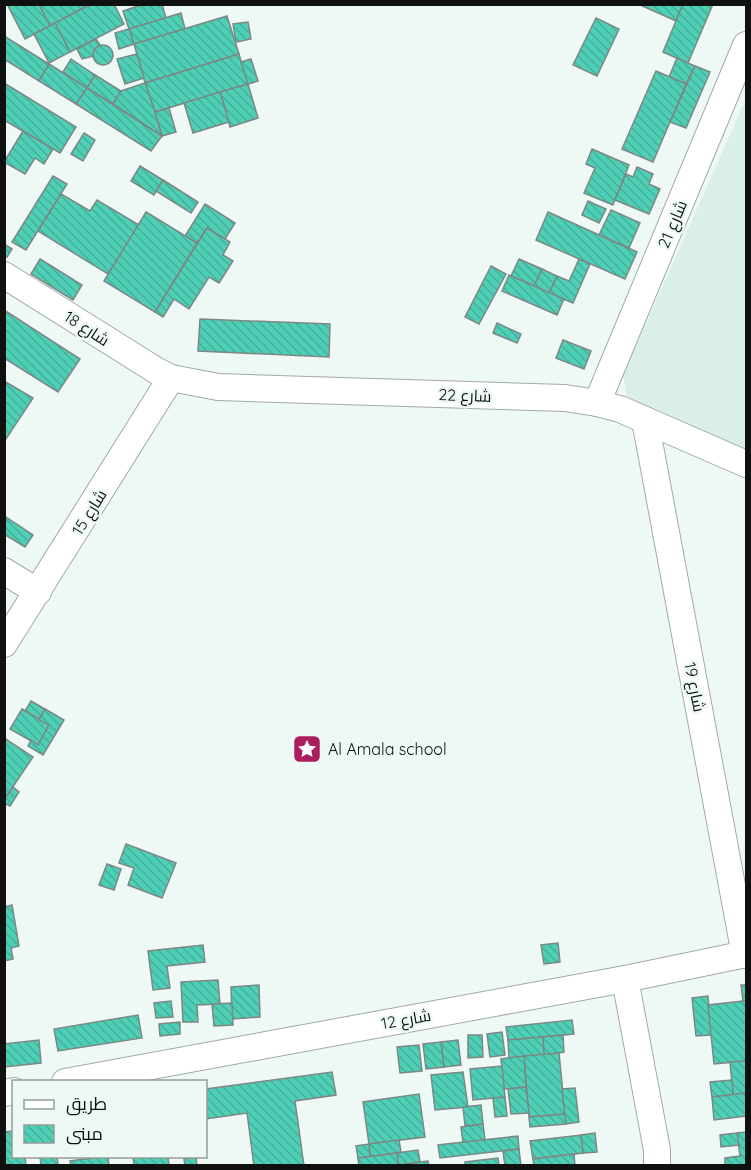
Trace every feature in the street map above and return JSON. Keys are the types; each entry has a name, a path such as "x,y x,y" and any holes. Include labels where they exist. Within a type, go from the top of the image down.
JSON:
{"street":[{"name":"شارع 21","path":"597,403 747,45"},
{"name":"شارع 18","path":"4,275 128,354 171,378"},
{"name":"شارع 22","path":"171,378 218,387 565,398 597,403 645,420 747,464"},
{"name":"شارع 15","path":"4,644 171,378"},
{"name":"شارع 19","path":"645,420 746,955"},
{"path":"4,571 38,592"},
{"name":"شارع 12","path":"76,1080 746,955"},
{"path":"625,979 659,1160"}],"shaded area":[{"path":"746,99 746,453 628,402 623,375"}],"building":[{"path":"7,4 39,4 50,26 25,39"},
{"path":"39,4 91,4 50,26"},
{"path":"91,4 114,4 124,24 70,52 55,23"},
{"path":"144,4 162,4 166,18 129,29 123,11"},
{"path":"638,4 683,4 676,21"},
{"path":"683,4 713,4 688,63 663,52"},
{"path":"181,13 185,29 134,44 129,29"},
{"path":"227,16 239,54 145,83 134,44"},
{"path":"596,18 619,29 597,76 573,65"},
{"path":"248,22 251,39 236,42 233,24"},
{"path":"55,23 70,52 49,63 34,34"},
{"path":"129,29 134,44 119,49 115,33"},
{"path":"4,36 49,64 39,81 4,59"},
{"path":"96,39 100,45 96,48 94,56 82,59 77,49"},
{"path":"103,45 110,48 113,55 110,62 103,65 96,62 93,55 96,48"},
{"path":"137,54 144,78 125,84 117,59"},
{"path":"239,54 248,84 155,112 145,83"},
{"path":"677,58 695,66 686,84 669,77"},
{"path":"71,59 95,75 87,88 63,72"},
{"path":"251,59 258,81 248,84 241,62"},
{"path":"49,64 87,88 76,104 39,81"},
{"path":"695,66 710,72 686,128 670,122"},
{"path":"656,71 686,84 653,162 622,149"},
{"path":"95,75 121,91 113,104 87,88"},
{"path":"4,83 76,127 60,153 4,120"},
{"path":"145,83 162,136 113,104 121,91"},
{"path":"248,84 258,118 230,127 220,92"},
{"path":"87,88 162,136 151,151 76,104"},
{"path":"220,92 229,122 193,133 184,103"},
{"path":"169,108 176,132 162,136 155,112"},
{"path":"23,131 53,149 44,164 35,158 25,174 4,162"},
{"path":"84,133 95,140 83,161 71,154"},
{"path":"592,149 629,165 613,205 584,193 595,168 586,164"},
{"path":"140,166 163,180 154,195 131,181"},
{"path":"637,167 653,174 649,184 660,189 649,214 615,200 626,174 633,177"},
{"path":"53,176 67,184 26,250 12,242"},
{"path":"163,180 198,202 191,213 156,191"},
{"path":"61,194 90,211 97,200 139,225 108,274 38,231"},
{"path":"588,201 606,209 599,223 582,215"},
{"path":"205,204 235,223 225,239 207,228 197,243 185,236"},
{"path":"611,210 640,223 629,248 599,235"},
{"path":"146,212 197,243 155,312 104,281"},
{"path":"548,212 637,252 625,279 536,240"},
{"path":"207,228 230,242 223,255 233,261 219,283 209,277 189,309 174,299 163,317 155,312"},
{"path":"4,244 12,249 7,257 4,256"},
{"path":"40,259 82,285 73,300 31,274"},
{"path":"519,259 542,269 534,286 511,276"},
{"path":"579,259 590,264 573,303 549,293 557,276 569,281"},
{"path":"491,266 506,274 479,324 465,317"},
{"path":"542,269 557,276 549,293 534,286"},
{"path":"509,275 564,299 557,315 502,291"},
{"path":"4,310 80,359 58,392 4,358"},
{"path":"200,319 330,324 329,357 198,351"},
{"path":"497,323 521,334 517,343 493,333"},
{"path":"563,340 591,351 584,369 556,358"},
{"path":"4,381 33,398 4,442"},
{"path":"6,517 33,535 25,547 4,534"},
{"path":"31,701 45,709 39,720 25,711"},
{"path":"22,709 49,725 38,745 10,729"},
{"path":"45,709 64,720 43,755 28,746 31,740 38,745 49,725 39,720"},
{"path":"4,738 33,757 6,797 4,796"},
{"path":"13,787 19,792 10,806 4,803 4,796 6,797"},
{"path":"126,844 176,863 162,898 128,885 134,868 119,863"},
{"path":"107,864 121,869 114,890 99,885"},
{"path":"12,905 19,946 11,948 13,959 4,961 4,907"},
{"path":"558,943 560,962 544,964 541,945"},
{"path":"203,945 205,962 167,966 170,988 153,990 148,951"},
{"path":"218,980 220,1004 197,1005 198,1022 183,1022 181,982"},
{"path":"259,985 260,1017 232,1019 231,987"},
{"path":"741,985 746,985 746,1001 743,1001"},
{"path":"708,996 711,1035 696,1036 692,998"},
{"path":"171,1001 173,1017 156,1018 154,1003"},
{"path":"746,1001 746,1061 714,1064 708,1005"},
{"path":"232,1003 233,1025 214,1026 212,1004"},
{"path":"138,1015 142,1038 58,1051 54,1029"},
{"path":"572,1020 574,1034 508,1040 506,1027"},
{"path":"180,1022 180,1034 160,1036 159,1024"},
{"path":"502,1032 505,1055 490,1057 487,1034"},
{"path":"468,1035 482,1035 483,1057 468,1058"},
{"path":"563,1035 564,1052 544,1055 543,1037"},
{"path":"543,1037 544,1055 509,1058 508,1040"},
{"path":"39,1040 41,1063 4,1067 4,1044"},
{"path":"458,1040 461,1065 444,1067 441,1042"},
{"path":"441,1042 444,1067 426,1069 423,1044"},
{"path":"419,1045 422,1071 400,1073 397,1047"},
{"path":"559,1053 565,1114 529,1117 524,1056"},
{"path":"524,1056 526,1087 504,1089 501,1059"},
{"path":"746,1061 746,1093 733,1095 730,1062"},
{"path":"502,1066 505,1097 473,1100 470,1069"},
{"path":"332,1072 336,1095 295,1101 304,1166 254,1166 247,1113 207,1119 207,1089"},
{"path":"463,1072 468,1107 435,1110 431,1075"},
{"path":"732,1080 733,1095 712,1097 710,1082"},
{"path":"526,1087 529,1113 511,1114 508,1089"},
{"path":"575,1088 579,1122 566,1124 562,1089"},
{"path":"746,1093 746,1116 714,1120 712,1097"},
{"path":"419,1094 425,1137 369,1144 363,1102"},
{"path":"505,1097 507,1116 495,1117 493,1098"},
{"path":"481,1105 483,1124 465,1126 463,1107"},
{"path":"565,1114 566,1124 530,1127 529,1117"},
{"path":"483,1124 485,1140 463,1143 461,1127"},
{"path":"12,1131 12,1158 25,1158 26,1166 4,1166 4,1132"},
{"path":"746,1132 746,1166 725,1166 725,1158 740,1156 737,1133"},
{"path":"595,1133 597,1152 583,1153 581,1135"},
{"path":"737,1133 739,1145 721,1147 720,1135"},
{"path":"581,1135 583,1153 533,1159 530,1141"},
{"path":"518,1136 519,1149 440,1158 438,1145"},
{"path":"399,1140 401,1152 370,1157 369,1144"},
{"path":"369,1144 370,1157 358,1158 356,1146"},
{"path":"519,1149 521,1166 505,1166 503,1151"},
{"path":"418,1150 420,1162 398,1165 397,1153"},
{"path":"397,1153 398,1165 359,1166 358,1158"},
{"path":"574,1154 575,1166 534,1166 533,1159"},
{"path":"40,1158 57,1158 58,1165 41,1166"},
{"path":"108,1158 109,1166 71,1166 70,1161"},
{"path":"133,1158 168,1158 169,1166 132,1166 134,1165"},
{"path":"196,1158 197,1166 185,1166 184,1159"},
{"path":"498,1158 499,1166 465,1166 465,1162"},
{"path":"428,1161 429,1166 394,1166 420,1162"}],"place":[{"name":"Al Amala school","path":"307,749"}]}
